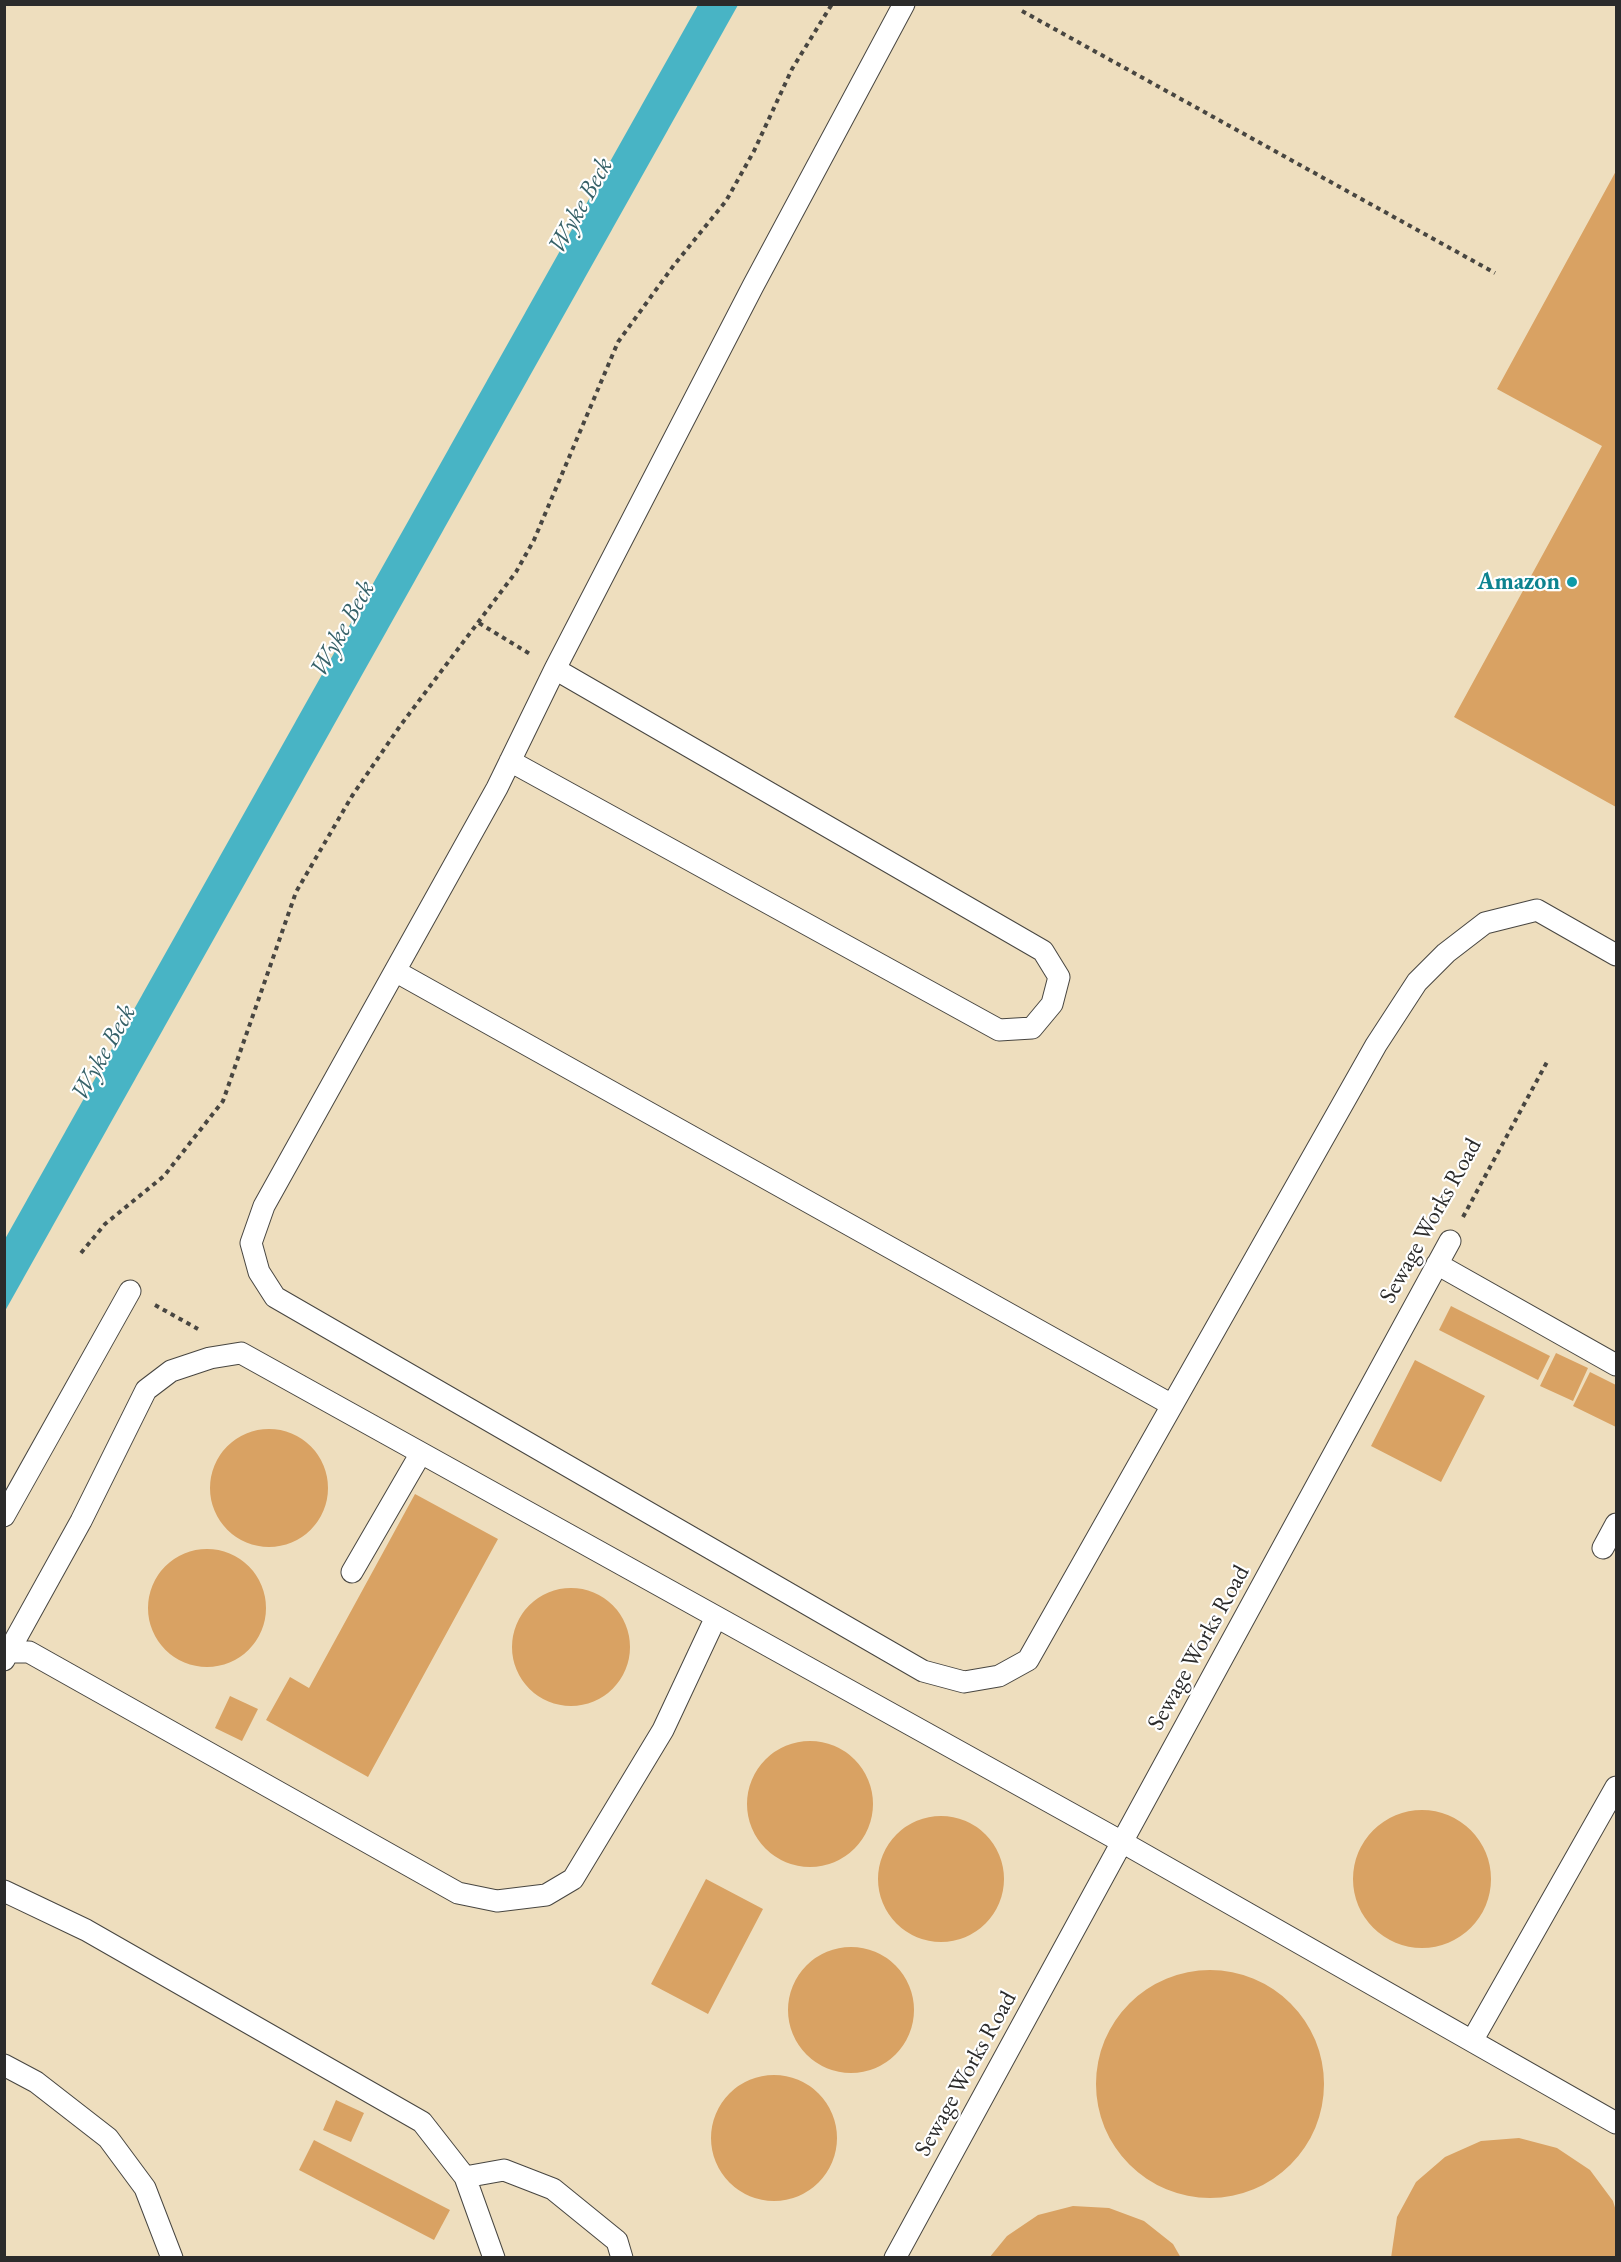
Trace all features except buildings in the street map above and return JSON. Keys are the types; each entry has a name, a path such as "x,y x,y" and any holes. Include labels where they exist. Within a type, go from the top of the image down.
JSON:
{"lane":[{"path":"904,4 753,286 555,669 510,761 264,1206 252,1243 259,1272 275,1297 923,1671 964,1682 999,1676 1028,1660 1376,1045 1425,975 1446,953 1485,923 1537,910 1617,956"},
{"path":"510,761 999,1030 1032,1028 1052,1004 1059,977 1043,951 555,669"},
{"path":"395,971 1172,1405"},
{"name":"Sewage Works Road","path":"895,2258 1450,1241"},
{"path":"1437,1264 1617,1365"},
{"path":"4,1516 130,1291"},
{"path":"7,1656 81,1521 146,1390 171,1371 210,1358 241,1353 1122,1842 1617,2123"},
{"path":"352,1572 421,1453"},
{"path":"1603,1548 1617,1524"},
{"path":"7,1656 29,1652 458,1893 497,1901 546,1895 573,1879 663,1730 716,1617"},
{"path":"1472,2041 1617,1786"},
{"path":"4,1892 86,1930 422,2122 465,2177 494,2258"},
{"path":"4,2065 36,2082 108,2138 145,2188 172,2258"},
{"path":"465,2177 504,2170 553,2189 617,2241 622,2258"}],"path":[{"path":"81,1253 105,1224 164,1176 223,1101 296,892 352,796 400,726 516,572 534,540 618,342 674,264 726,201 754,151 792,69 832,4"},
{"path":"1022,11 1495,273"},
{"path":"479,623 555,669"},
{"name":"Sewage Works Road","path":"1450,1241 1547,1062"},
{"path":"130,1291 241,1353"}],"water":[{"path":"698,5 738,5 5,1311 5,1239"}],"place":[{"name":"Amazon","path":"1572,582"}],"water label":[{"name":"Wyke Beck","path":"581,206"},
{"name":"Wyke Beck","path":"343,629"},
{"name":"Wyke Beck","path":"104,1053"}]}
